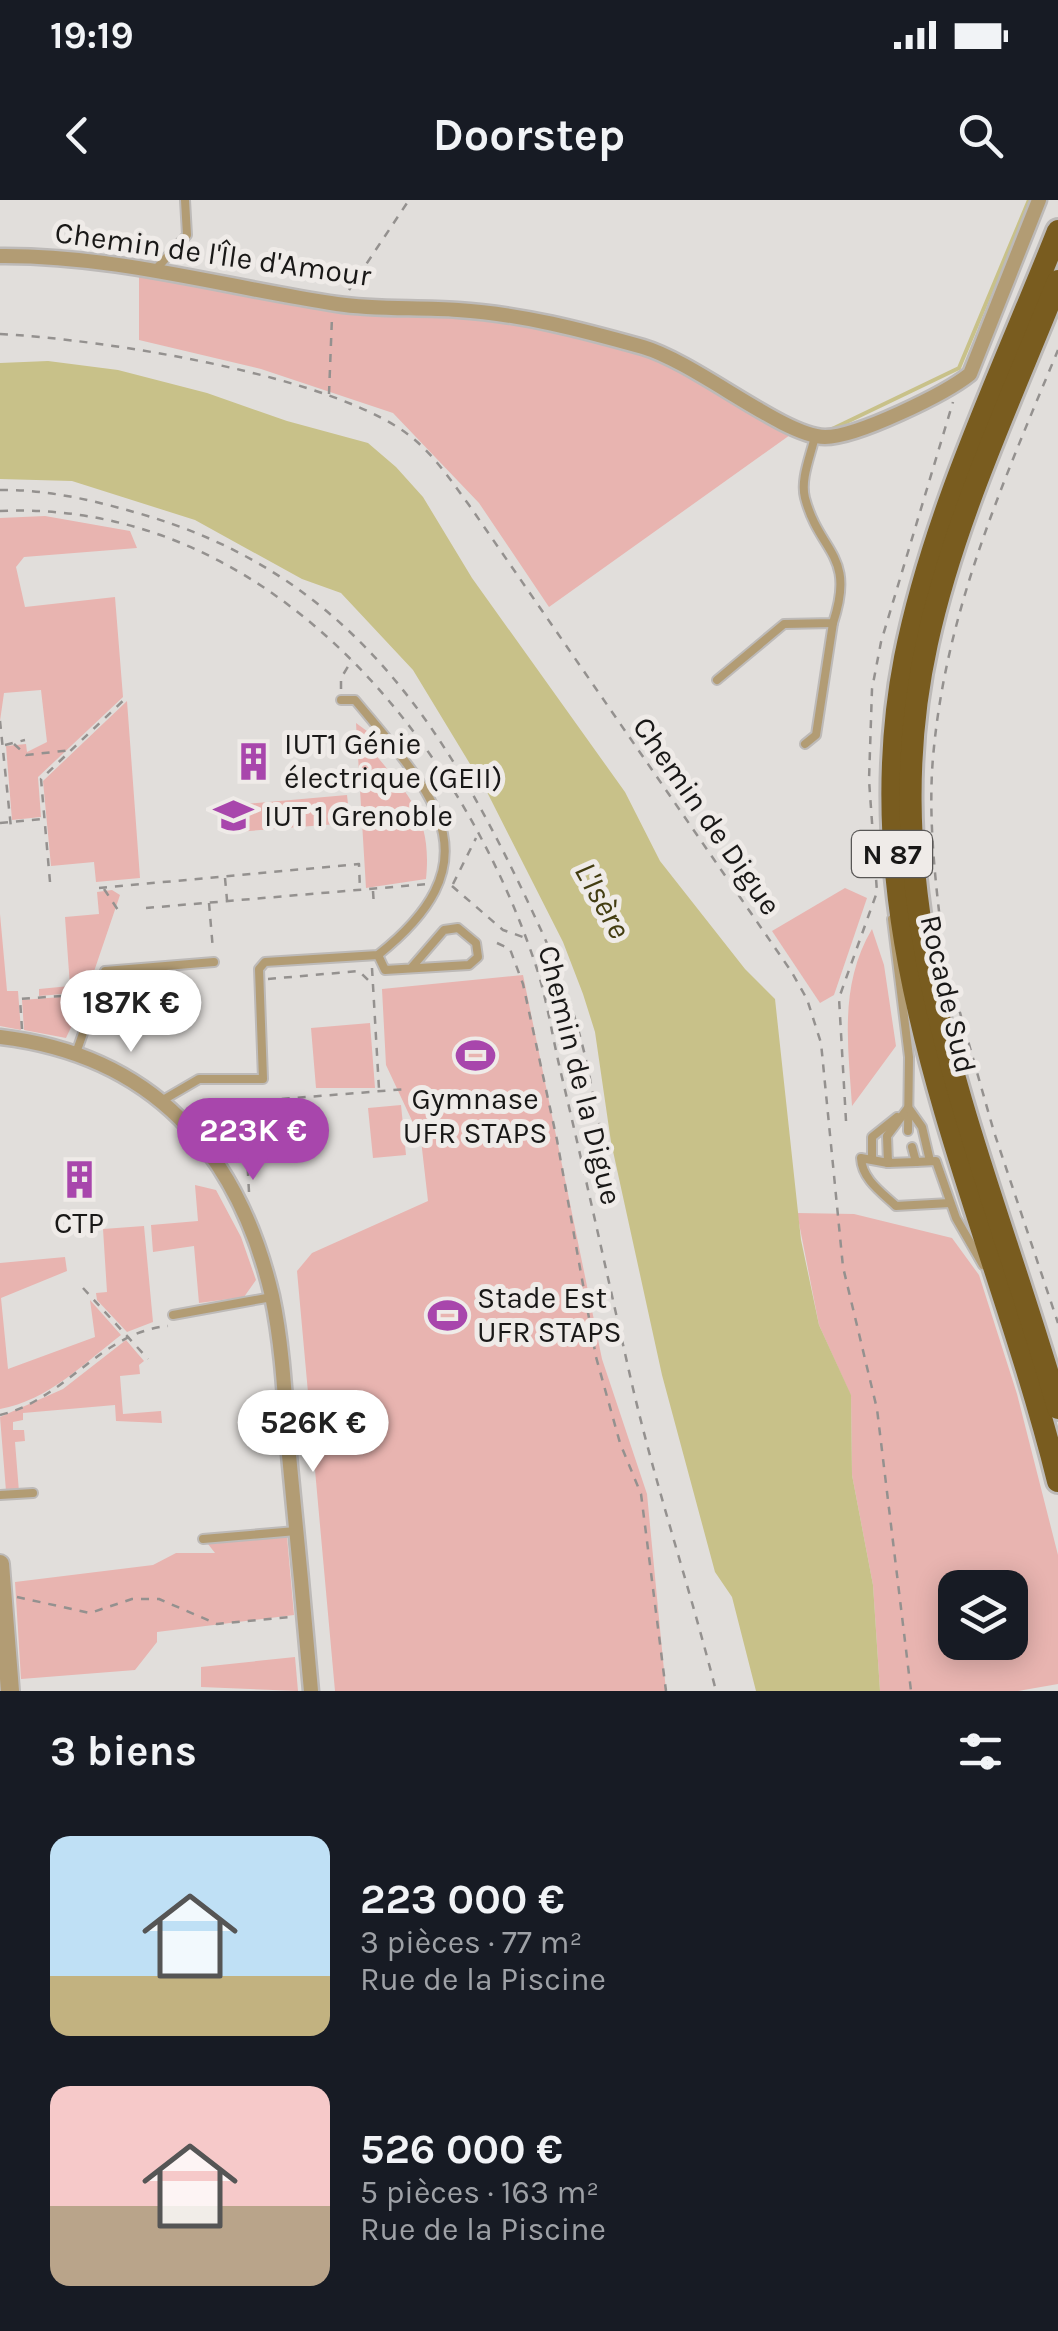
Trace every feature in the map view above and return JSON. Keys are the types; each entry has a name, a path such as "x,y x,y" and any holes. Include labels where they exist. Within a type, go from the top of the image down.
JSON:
{"highway":[{"name":"Rocade Sud","path":"1057,1477 916,1011 901,938 892,859 894,734 916,610 958,483 1058,231"},
{"name":"Rocade Sud","path":"1058,281 969,508 936,609 915,716 909,825 916,915 933,1003 1058,1408"}],"street":[{"path":"815,436 842,435 957,384 970,374 1039,200"},
{"name":"Chemin de l'Île d'Amour","path":"0,256 156,269 335,304 458,310 559,323 691,366 797,430 815,436"},
{"path":"0,1038 76,1052 163,1100 189,1124 224,1173 259,1249 272,1297 311,1691"},
{"path":"0,1564 10,1691"}],"lane":[{"path":"156,269 188,235 185,200"},
{"path":"805,744 816,735 834,623 844,592 837,557 804,497 815,436"},
{"path":"717,680 784,624 834,623"},
{"path":"163,1100 199,1079 263,1079 259,969 265,962 378,954 442,880 445,848 438,806 356,700 341,700"},
{"path":"892,859 893,943 910,1056 908,1131"},
{"path":"378,954 385,970 469,965 478,956 476,943 458,928 444,930 412,967"},
{"path":"76,1052 105,971 214,962"},
{"path":"872,1157 872,1136 908,1108"},
{"path":"908,1108 922,1127 930,1161"},
{"path":"888,1163 887,1136 908,1108"},
{"path":"912,1147 916,1162"},
{"path":"950,1203 896,1206 862,1168 861,1158 888,1163 936,1160 950,1203 988,1276 1057,1477"},
{"path":"172,1315 272,1297"},
{"path":"0,1496 33,1493"},
{"path":"203,1540 296,1532"}],"path":[{"path":"329,396 335,304 409,200"},
{"name":"Chemin de Digue","path":"0,334 117,345 329,396 397,427 444,470 791,971 808,999 822,1044 842,1267 877,1409 911,1691"},
{"path":"946,959 932,820 933,750 944,674 979,543 1058,350"},
{"name":"Chemin de la Digue","path":"0,512 77,514 199,551 265,586 353,659 429,752 458,796 537,969 638,1412 716,1691"},
{"path":"341,700 341,678 353,659"},
{"path":"50,882 41,779 128,696"},
{"path":"0,721 11,828"},
{"path":"4,745 25,740"},
{"path":"14,744 26,755 72,750"},
{"path":"846,1121 839,998 876,892 868,780"},
{"path":"0,823 44,819"},
{"path":"452,886 477,836"},
{"path":"120,913 101,888 359,864 360,890"},
{"path":"225,876 227,900"},
{"path":"146,908 372,890 442,880 502,930 524,937"},
{"path":"372,890 374,906"},
{"path":"209,902 214,962"},
{"path":"497,943 510,949 523,984 557,1140 596,1357 620,1444 642,1494 666,1691"},
{"path":"378,954 372,982 379,1091"},
{"path":"260,980 358,971 372,982"},
{"path":"950,974 989,1116 1058,1323"},
{"path":"23,1032 20,997 88,994"},
{"path":"192,1108 407,1089"},
{"path":"244,1102 250,1198"},
{"path":"199,1124 245,1120"},
{"path":"586,1172 600,1131"},
{"path":"209,1135 246,1132"},
{"path":"833,1192 841,1190"},
{"path":"83,1288 148,1359"},
{"path":"0,1415 56,1388 126,1336 159,1326"},
{"path":"5,1597 27,1597 90,1613 132,1600 158,1599 217,1624 304,1615"}],"shaded area":[{"path":"139,272 292,296 458,310 655,351 797,430 549,607 479,503 393,413 261,369 139,340"},
{"path":"45,516 130,531 137,548 24,557 16,567 25,607 115,597 123,697 38,777 41,817 12,820 6,746 26,744 27,752 47,742 41,690 4,693 0,721 0,518"},
{"path":"127,701 140,878 96,882 94,862 51,866 43,781"},
{"path":"356,723 371,734 364,740 403,788 420,818 427,855 426,879 366,888"},
{"path":"347,795 350,823 224,833 222,806"},
{"path":"845,888 867,898 834,995 820,1003 772,931"},
{"path":"112,890 120,895 87,992 39,996 39,989 70,986 65,917 99,914 97,892"},
{"path":"0,914 7,991 18,991 21,1030 0,1026"},
{"path":"872,929 884,965 896,1046 852,1106 850,993 854,972"},
{"name":"Stade Est UFR STAPS","path":"523,975 602,1359 647,1494 666,1691 335,1691 297,1271 312,1253 428,1201 421,1140 386,1065 382,989"},
{"path":"86,995 66,1038 24,1030 22,1000"},
{"path":"370,1023 375,1088 316,1088 311,1028"},
{"path":"401,1105 406,1155 373,1158 368,1108"},
{"path":"195,1185 216,1190 241,1237 256,1280 244,1297 199,1303 194,1246 153,1252 151,1225 198,1221"},
{"path":"797,1213 854,1214 952,1238 979,1275 1017,1394 1058,1555 1058,1684 1018,1691 880,1691 873,1585 852,1475 851,1396 819,1325"},
{"path":"144,1226 153,1322 127,1332 97,1300 96,1293 107,1292 103,1229"},
{"path":"65,1257 67,1271 1,1298 8,1369 95,1337 90,1300 121,1335 50,1389 0,1409 0,1263"},
{"path":"126,1340 144,1361 139,1365 140,1374 120,1376 123,1414 161,1411 162,1423 116,1421 115,1405 23,1413 23,1420 13,1422 13,1430 24,1430 25,1441 15,1442 19,1492 6,1491 0,1417 63,1389"},
{"path":"287,1537 294,1615 157,1632 157,1642 135,1670 21,1679 15,1582 153,1565 176,1553 215,1553 208,1544"},
{"path":"295,1657 298,1691 201,1687 201,1667"}],"water":[{"name":"L'Isère","path":"48,361 118,370 207,393 287,421 368,443 396,467 423,497 472,578 625,792 660,861 745,969 775,999 801,1240 819,1325 851,1395 852,1475 873,1585 880,1691 756,1691 732,1597 715,1572 662,1375 611,1142 595,1032 583,994 563,942 487,792 413,670 341,593 302,579 195,520 72,481 0,479 0,363"}],"waterway":[{"path":"830,430 959,368 1029,200"}],"place":[{"name":"IUT1 Génie électrique (GEII)","path":"254,761"},
{"name":"IUT 1 Grenoble","path":"234,816"},
{"name":"Gymnase UFR STAPS","path":"475,1055"},
{"name":"CTP","path":"79,1179"},
{"name":"Stade Est UFR STAPS","path":"447,1315"}]}
